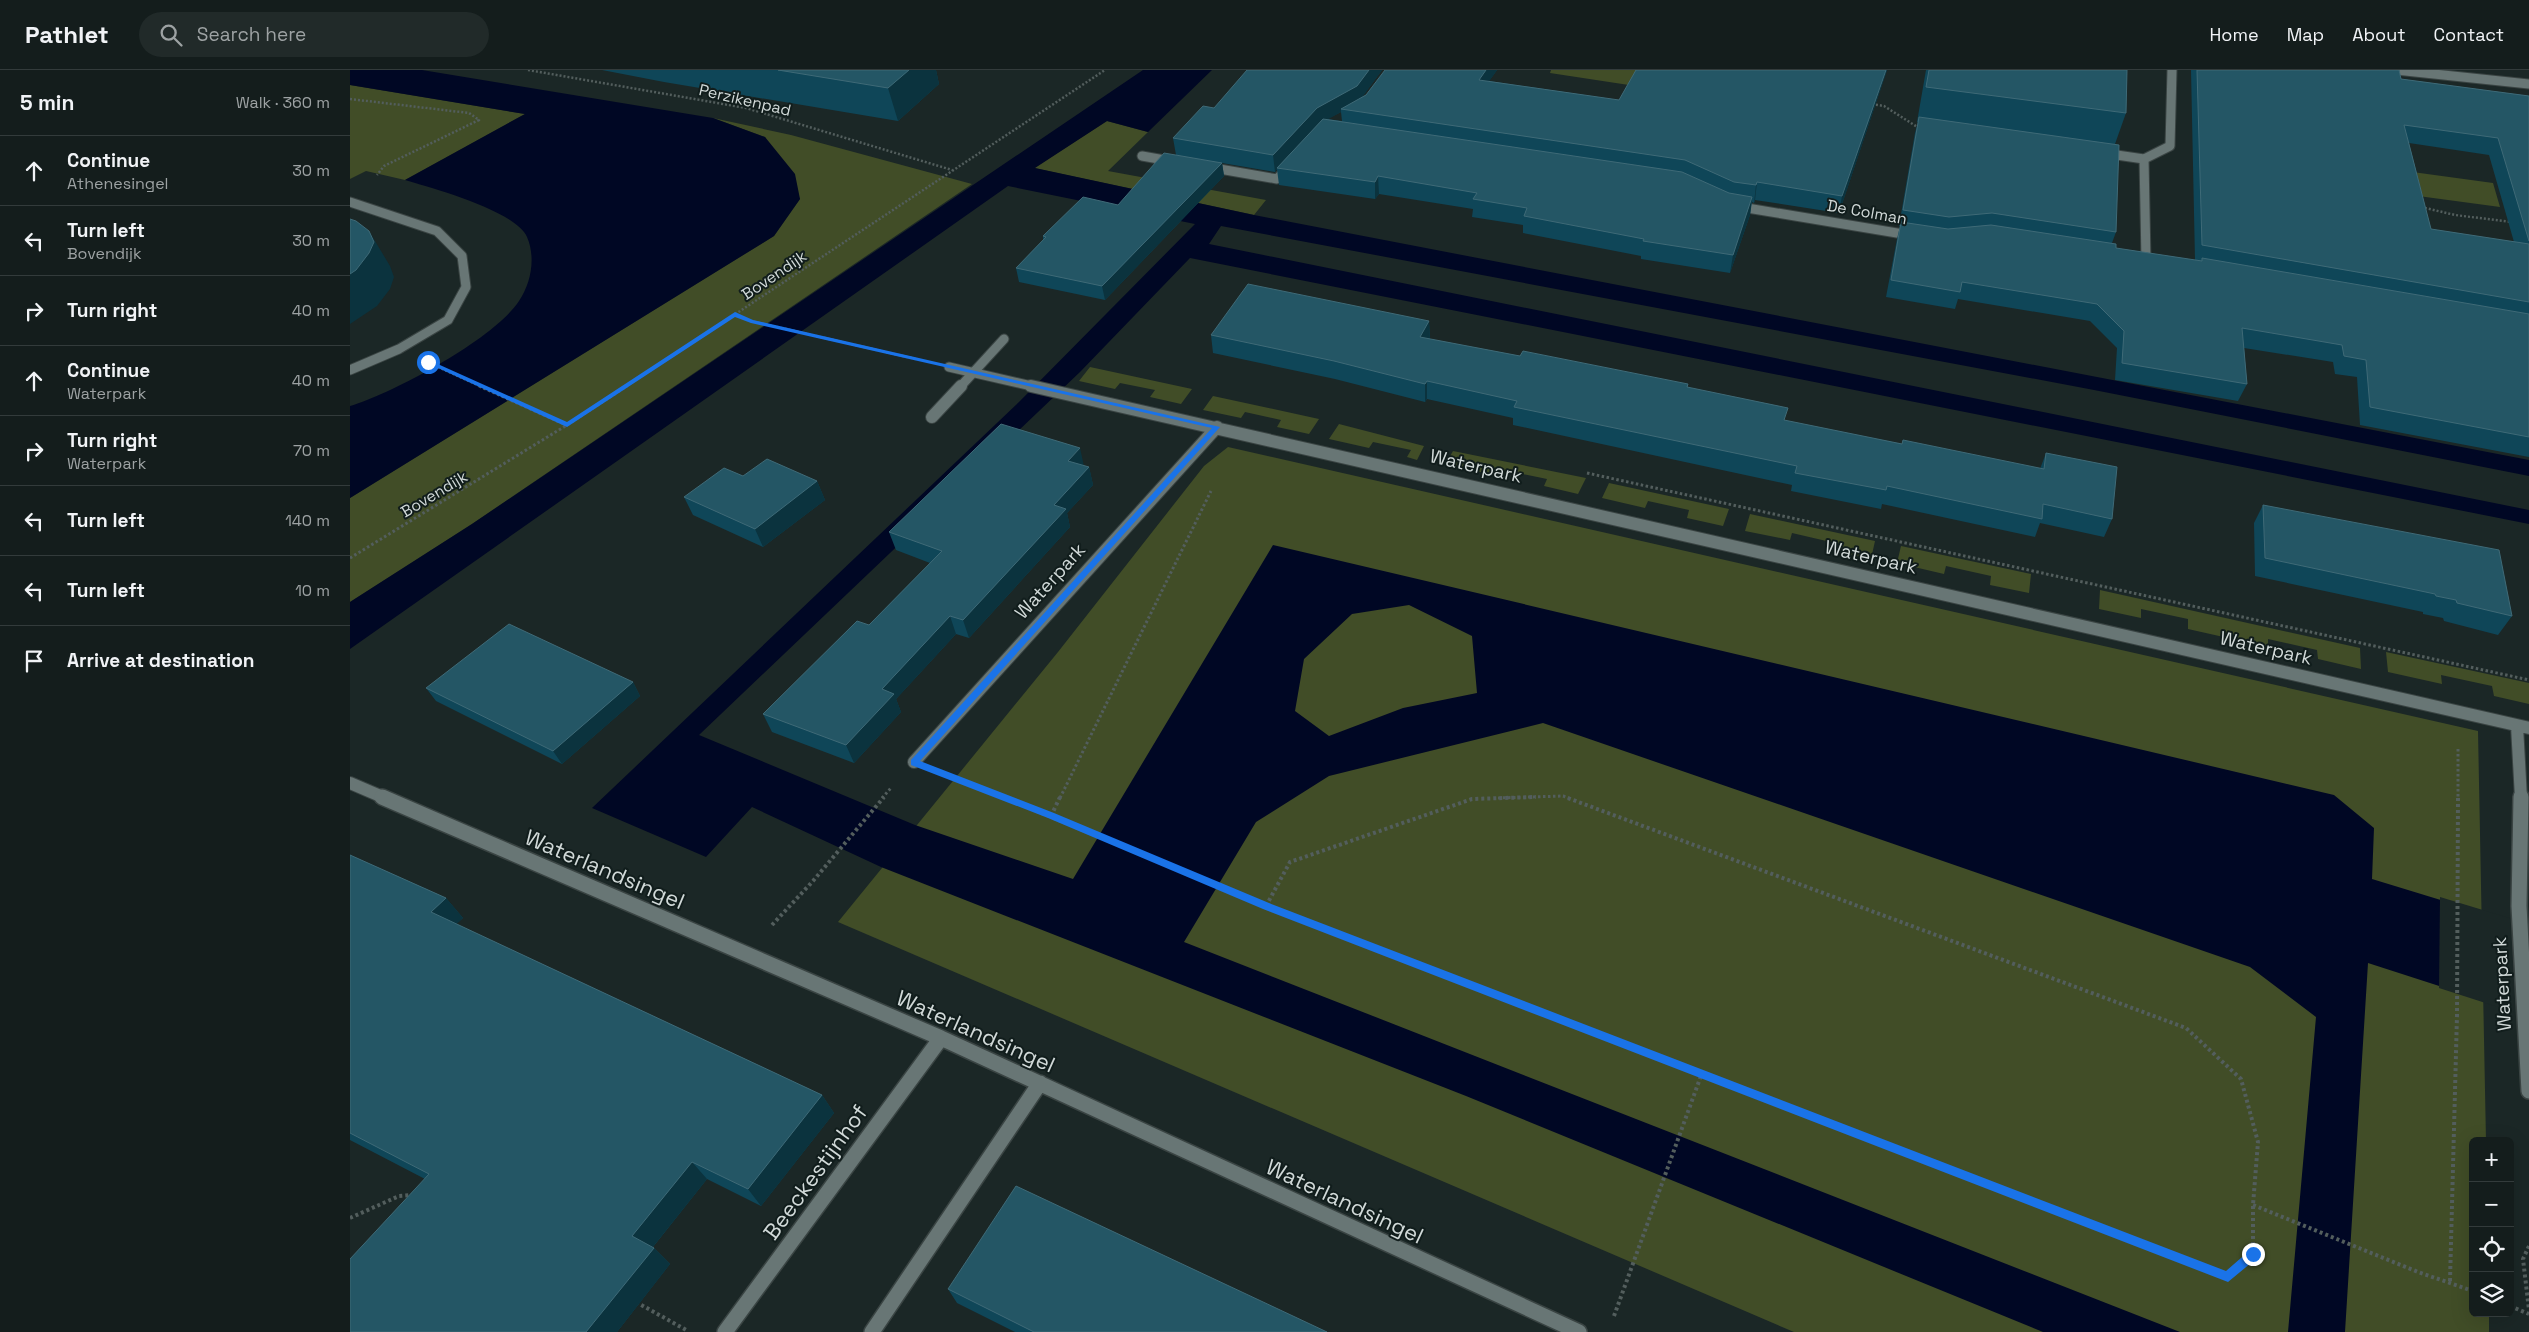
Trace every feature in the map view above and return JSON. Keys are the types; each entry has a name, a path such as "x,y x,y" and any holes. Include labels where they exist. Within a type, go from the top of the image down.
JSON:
{"street":[{"path":"2094,152 2144,159 2170,146 2172,70"},
{"path":"2396,70 2529,84"},
{"path":"1142,156 1190,164"},
{"path":"1200,166 1276,179 1296,157"},
{"path":"2144,159 2147,260"},
{"name":"De Colman","path":"1722,202 1729,205 1924,237"},
{"path":"350,370 399,350 448,320 466,287 462,256 437,232 353,203"},
{"path":"932,417 1004,338"},
{"name":"Waterpark","path":"949,367 2523,727 2525,786 2519,906 2529,1091"},
{"name":"Waterpark","path":"914,762 1216,427"},
{"name":"Waterlandsingel","path":"350,784 941,1038 1579,1332"},
{"name":"Beeckestijnhof","path":"725,1332 941,1038"},
{"path":"872,1332 1040,1083"}],"path":[{"name":"Perzikenpad","path":"528,70 746,108 952,170"},
{"name":"Bovendijk","path":"350,558 567,425 1105,70"},
{"path":"350,99 469,113 479,120 384,166 353,203"},
{"path":"1866,103 1884,106 1919,128"},
{"path":"2419,206 2455,216 2517,223"},
{"path":"735,314 751,321 949,367"},
{"path":"437,366 567,425"},
{"path":"1587,473 2529,680"},
{"path":"1051,816 1212,488"},
{"path":"2450,1281 2458,1026 2458,748"},
{"path":"914,762 1051,816 1227,888 1266,906 1702,1072 2228,1277 2253,1254 2253,1205 2258,1142 2241,1079 2186,1028 1563,796 1472,799 1290,862 1266,906"},
{"path":"747,953 813,881 891,789"},
{"path":"1612,1323 1702,1072"},
{"path":"350,1218 399,1196 417,1194"},
{"path":"2253,1205 2418,1272 2450,1281 2469,1289"},
{"path":"2529,1246 2523,1259 2529,1310"},
{"path":"631,1300 690,1332"},
{"path":"2514,1308 2529,1314"}],"green space":[{"path":"1551,70 1748,70 1734,101 1550,73"},
{"path":"350,85 525,114 405,180 366,171 350,179"},
{"path":"713,118 791,135 972,184 472,524 350,602 350,498 774,236 800,199 765,137"},
{"path":"1107,121 1148,132 1108,171 1266,200 1254,215 1034,168"},
{"path":"2376,167 2493,183 2500,207 2381,191"},
{"path":"1090,367 1192,389 1181,404 1150,397 1155,390 1120,383 1115,389 1079,381"},
{"path":"1213,396 1319,419 1309,434 1277,427 1281,420 1245,412 1241,418 1203,410"},
{"path":"1339,424 1424,446 1417,460 1407,457 1411,450 1373,442 1369,448 1329,439"},
{"path":"1228,447 2478,731 2486,1137 2469,1137 2469,1317 2489,1317 2489,1332 1794,1332 838,922 1058,652 1204,466"},
{"path":"1453,451 1586,478 1578,494 1544,486 1547,479 1508,471 1505,477 1445,465"},
{"path":"1609,483 1729,509 1723,526 1687,518 1689,510 1648,501 1645,508 1602,498"},
{"path":"1750,514 1875,541 1871,559 1833,551 1835,543 1792,533 1790,540 1745,531"},
{"path":"1901,546 2031,574 2029,593 1990,585 1991,576 1946,566 1944,574 1897,563"},
{"path":"2100,590 2360,648 2361,669 2318,659 2317,650 2268,639 2268,647 2188,629 2188,619 2141,609 2141,618 2099,609"},
{"path":"2386,652 2529,683 2529,704 2494,696 2492,686 2441,675 2442,684 2388,672"}],"water":[{"path":"350,70 422,70 713,118 765,137 795,174 800,199 774,236 350,498 350,406 416,377 488,332 519,301 527,286 532,262 527,237 520,227 507,218 472,202 405,180 525,114 350,85"},
{"path":"1143,70 1212,70 1148,132 1107,121 1035,168 1254,215 2529,460 2529,476 2094,390 1221,226 1209,244 2529,510 2529,524 1190,258 1080,372 699,735 915,825 1073,879 1273,545 2334,795 2374,828 2372,879 2529,927 2529,1015 2368,963 2345,1332 2288,1332 2316,1017 2250,967 1543,723 1329,776 1256,822 1184,942 2180,1332 2043,1332 1466,1096 881,867 752,807 706,857 592,808 1019,402 1195,224 1008,186 350,649 350,602 472,524","holes":["1409,605 1472,636 1477,693 1403,708 1329,736 1295,711 1304,659 1352,614"]}],"pier":[{"path":"2440,897 2529,924 2529,1017 2439,988"}],"building":[{"path":"778,70 909,70 888,88"},
{"path":"1247,70 1369,70 1357,86 1317,108 1273,155 1173,138 1203,106 1214,108"},
{"path":"1385,70 1486,70 1479,80 1619,100 1636,70 1886,70 1842,196 1757,182 1756,185 1734,182 1685,160 1341,109 1366,95"},
{"path":"1929,70 2127,70 2126,113 1926,87"},
{"path":"2197,70 2399,70 2401,79 2529,96 2529,241 2498,138 2404,125 2431,229 2529,244 2529,302 2202,245"},
{"path":"1919,117 2119,145 2116,232 1992,213 1949,217 1903,210"},
{"path":"1323,119 1682,172 1729,193 1752,197 1733,255 1643,241 1644,239 1524,216 1527,208 1473,199 1477,193 1378,176 1375,182 1277,168"},
{"path":"1164,153 1222,163 1102,286 1016,268 1046,237 1043,236 1083,197 1118,205"},
{"path":"350,219 356,221 369,231 374,242 369,253 356,270 350,274"},
{"path":"1901,222 1948,229 1991,225 2116,244 2116,248 2202,261 2202,258 2529,314 2529,437 2370,407 2366,360 2344,356 2342,345 2242,328 2247,384 2122,363 2124,331 2097,304 1962,282 1960,292 1891,280"},
{"path":"1248,284 1429,321 1420,337 1520,356 1523,351 1688,384 1687,387 1788,408 1784,420 1902,444 1903,440 2044,469 2046,453 2117,467 2112,519 2043,504 2042,519 1887,486 1886,490 1795,473 1797,466 1514,407 1517,401 1427,381 1425,384 1334,361 1211,335"},
{"path":"1001,424 1080,448 1068,461 1089,467 1054,505 1066,509 963,620 950,616 882,689 894,694 846,745 763,714 857,621 869,625 942,551 889,532"},
{"path":"767,459 817,481 755,529 684,497 724,468 743,476"},
{"path":"2263,505 2499,550 2512,616 2457,603 2456,600 2436,596 2435,594 2265,558"},
{"path":"509,624 633,682 553,751 426,688"},
{"path":"350,855 446,898 431,912 822,1095 748,1189 692,1162 632,1236 654,1248 586,1332 350,1332 350,1259 429,1174 350,1133"},
{"path":"1016,1186 1327,1332 1034,1332 948,1289"}],"route":[{"path":"428,362 567,425 735,314 751,321 972,373 1216,427 914,762 1051,816 1227,888 1266,906 1702,1072 2228,1277 2253,1254"}]}
